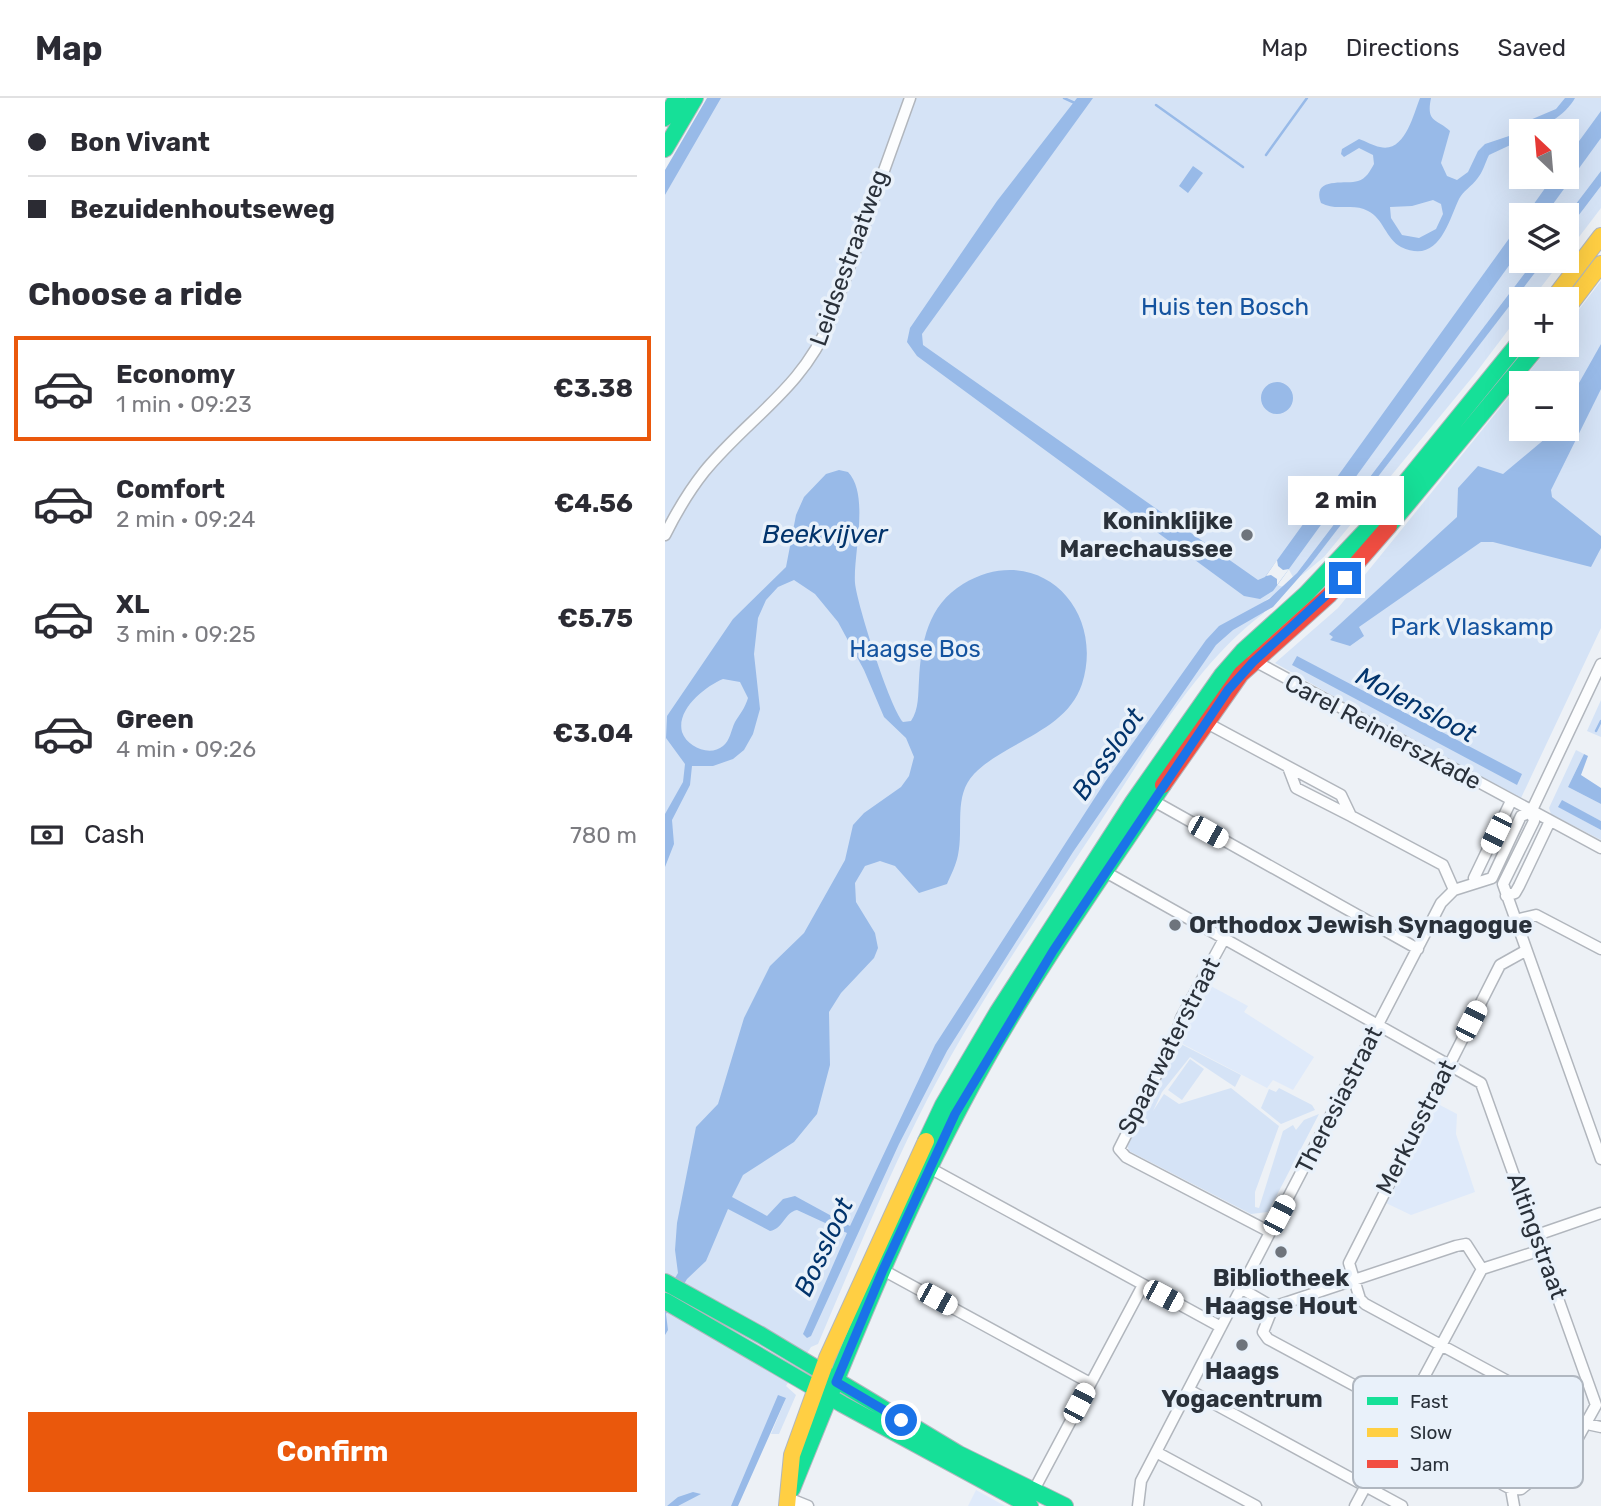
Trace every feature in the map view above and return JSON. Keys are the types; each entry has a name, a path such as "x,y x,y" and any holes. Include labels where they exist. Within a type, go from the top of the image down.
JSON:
{"main road":[{"path":"665,118 677,98"},
{"path":"665,149 695,98"},
{"path":"1562,287 1601,236"},
{"path":"1579,293 1601,264"},
{"path":"822,1372 923,1164 1193,713 1370,526 1509,355"},
{"path":"1099,868 1152,800 1248,657 1329,595 1452,453 1529,357"},
{"path":"787,1502 828,1389 883,1270 923,1164"},
{"path":"665,1282 685,1303 828,1389 959,1454 1032,1498 1065,1506"},
{"path":"665,1301 685,1303 822,1372 828,1389"}],"street":[{"name":"Leidsestraatweg","path":"665,535 678,508 705,471 784,393 813,355 830,321 910,98"},
{"name":"Carel Reinierszkade","path":"1248,657 1601,848"},
{"path":"1492,878 1521,816 1531,812 1601,664"},
{"path":"1205,722 1342,795 1351,816 1443,865 1454,890 1492,878 1503,884"},
{"path":"1152,800 1418,949"},
{"path":"1476,883 1474,878 1511,801"},
{"path":"1531,812 1534,821 1503,884 1601,1159"},
{"path":"1506,896 1515,893 1550,821"},
{"name":"Altingstraat","path":"1099,868 1476,1079 1484,1088 1595,1399 1595,1411 1587,1424"},
{"name":"Theresiastraat","path":"1135,1504 1141,1481 1270,1232 1441,903 1454,890"},
{"path":"1515,920 1536,915 1601,949"},
{"name":"Spaarwaterstraat","path":"1224,939 1181,1018 1176,1035 1119,1149 1126,1157 1270,1232"},
{"name":"Merkusstraat","path":"1354,1280 1349,1263 1353,1251 1500,965 1525,951"},
{"path":"923,1164 1221,1327"},
{"path":"1537,1236 1601,1213"},
{"path":"1242,1289 1273,1307 1466,1244 1482,1269"},
{"path":"1424,1376 1482,1269 1541,1250"},
{"path":"883,1270 1090,1383"},
{"path":"1354,1280 1365,1304 1498,1376"},
{"path":"1032,1498 1143,1285"},
{"path":"1273,1307 1263,1332 1268,1339 1353,1384"},
{"path":"1189,1390 1353,1479"},
{"path":"1583,1422 1601,1427"},
{"path":"1583,1430 1587,1424"},
{"path":"1156,1452 1256,1506"},
{"path":"1355,1506 1364,1488"},
{"path":"1369,1488 1402,1506"},
{"path":"1514,1506 1511,1489 1522,1488"},
{"path":"787,1502 808,1506"}],"shaded area":[{"path":"1209,985 1248,1006 1244,1012 1314,1057 1293,1090 1273,1080 1267,1088 1179,1042"},
{"path":"1438,1104 1457,1114 1456,1134 1475,1192 1411,1215 1386,1203"},
{"path":"976,1490 1005,1506 968,1506"}],"green space":[{"name":"Haagse Bos","path":"719,98 1601,98 1601,171 1577,203 1509,203 1509,273 1525,273 1514,287 1509,287 1509,294 1297,573 1293,577 1288,568 1273,591 1277,585 1284,587 1265,601 1264,613 1239,633 1217,656 1176,707 990,990 913,1128 818,1344 811,1347 786,1386 796,1395 779,1434 771,1434 786,1398 731,1506 665,1506 665,195"},
{"path":"1601,186 1601,208 1579,237 1579,215"},
{"path":"1535,273 1552,273 1541,287 1524,287"},
{"name":"Park Vlaskamp","path":"1601,281 1601,628 1521,798 1497,785 1496,788 1275,663 1338,608 1509,397 1509,441 1579,441 1579,371 1530,371 1541,357 1579,357 1579,309"},
{"path":"1509,306 1509,329 1475,374 1324,557 1301,576"},
{"path":"1601,700 1601,737 1587,731"},
{"path":"1576,750 1584,754 1568,787 1601,804 1601,821 1562,801 1559,807 1601,830 1601,840 1551,814 1549,808"},
{"path":"1179,1043 1241,1075 1235,1087 1190,1057 1162,1092 1153,1111 1164,1094 1179,1104 1231,1088 1279,1126 1255,1192 1255,1207 1259,1208 1283,1131 1293,1125 1296,1130 1304,1120 1319,1114 1268,1212 1251,1214 1129,1151 1127,1144"},
{"path":"1190,1059 1204,1069 1182,1100 1168,1090"},
{"path":"1279,1088 1312,1105 1315,1110 1281,1124 1261,1108 1269,1089 1276,1092"}],"water":[{"path":"707,98 721,98 665,195 665,170"},
{"path":"1077,98 1093,98 922,334 923,345 1258,580 1265,577 1509,239 1509,266 1273,591 1260,599 1244,596 917,356 907,342 910,328 997,201"},
{"path":"1420,98 1431,98 1431,116 1450,131 1441,163 1447,176 1457,180 1468,172 1478,151 1485,144 1509,136 1509,146 1489,155 1475,182 1463,193 1440,238 1425,250 1414,251 1396,243 1377,218 1368,211 1357,207 1327,206 1321,203 1319,194 1325,185 1331,183 1361,180 1374,164 1373,155 1359,148 1344,157 1341,154 1342,149 1359,139 1375,146 1389,147 1402,139","holes":["1433,200 1441,204 1443,214 1436,229 1419,238 1402,235 1391,218 1390,207 1412,206"]},
{"path":"1565,98 1575,98 1565,111 1554,119 1532,119 1556,109"},
{"path":"1601,111 1601,138 1579,168 1579,141"},
{"path":"1193,166 1203,173 1188,193 1179,186"},
{"path":"1601,171 1601,186 1579,215 1579,203 1577,203"},
{"path":"1544,189 1564,189 1554,203 1535,203"},
{"path":"1525,273 1535,273 1524,287 1514,287"},
{"name":"Beekvijver","path":"1509,294 1509,306 1310,565 1273,607 1233,630 1216,645 1073,852 947,1051 899,1144 811,1336 807,1338 803,1334 847,1233 797,1210 770,1231 728,1209 706,1261 687,1279 666,1314 668,1330 665,1335 665,1295 678,1273 675,1250 677,1223 696,1127 718,1104 744,1018 770,966 804,933 845,860 853,825 864,813 901,787 909,776 914,757 906,738 884,717 864,670 838,622 815,594 794,580 778,587 766,600 758,618 754,654 760,709 753,734 744,750 733,759 713,766 692,766 690,785 672,820 674,844 665,867 665,814 683,782 685,764 666,738 667,716 733,619 786,567 796,515 804,497 826,474 839,470 848,472 855,482 859,510 855,571 857,594 883,677 903,722 911,721 918,702 922,652 934,614 951,593 963,584 990,573 1016,570 1040,576 1059,589 1074,607 1084,630 1087,656 1082,684 1063,714 987,763 968,783 961,802 958,855 947,884 919,893 895,866 880,861 865,866 855,883 856,902 875,933 878,948 874,958 841,993 829,1012 830,1065 817,1114 794,1142 743,1175 732,1197 767,1216 783,1199 795,1196 850,1226 935,1045 1105,782 1206,640 1219,626 1269,599 1297,573","holes":["723,679 740,682 748,698 729,738 718,749 699,749 689,742 682,732 681,723 688,707 709,687"]},
{"path":"1601,344 1601,389 1579,433 1579,383"},
{"path":"1277,382 1289,386 1293,398 1289,410 1277,414 1265,410 1261,398 1265,386"},
{"path":"1542,441 1575,441 1551,490 1552,497 1601,536 1601,548 1591,567 1493,542 1481,542 1359,627 1364,636 1350,646 1330,640 1333,637 1329,634 1457,517 1458,488 1478,466 1503,474"},
{"path":"1297,656 1522,774 1517,785 1292,665"},
{"path":"1584,754 1588,756 1581,775 1601,788 1601,804 1568,787"},
{"path":"1562,800 1601,821 1601,830 1558,807"},
{"path":"778,1395 786,1398 738,1506 731,1506"},
{"path":"693,1492 701,1494 678,1506 667,1506 678,1497"}],"pier":[{"path":"1277,560 1278,566 1283,570 1289,569 1277,585 1277,579 1271,575 1266,576"}],"waterway":[{"path":"1064,98 1077,104"},
{"path":"1266,155 1307,98"},
{"path":"1156,105 1243,167"},
{"path":"1596,731 1601,721"}],"traffic: fast":[{"path":"665,118 677,98"},
{"path":"665,149 695,98"},
{"path":"926,1141 943,1105 997,1013 1133,802 1222,675 1243,651 1306,594 1370,526 1509,355"},
{"path":"1389,526 1529,357"},
{"path":"792,1489 904,1221 955,1116 1025,993 1163,785"},
{"path":"665,1282 761,1335 959,1454 1065,1506"},
{"path":"665,1301 842,1404 1030,1506"}],"traffic: slow":[{"path":"1562,287 1601,236"},
{"path":"1579,293 1601,264"},
{"path":"787,1506 792,1455 827,1358 926,1141"}],"traffic: jam":[{"path":"1163,785 1241,674 1329,595 1389,526"}],"place":[{"name":"Koninklijke Marechaussee","path":"1247,535"},
{"name":"Orthodox Jewish Synagogue","path":"1175,925"},
{"name":"Bibliotheek Haagse Hout","path":"1281,1252"},
{"name":"Haags Yogacentrum","path":"1242,1345"}],"route":[{"path":"901,1420 836,1382 883,1270 955,1114 1053,951 1205,722 1241,674 1318,606 1345,578"}],"park label":[{"name":"Huis ten Bosch","path":"1225,307"}],"water label":[{"name":"Molensloot","path":"1416,705"},
{"name":"Bossloot","path":"1108,754"},
{"name":"Bossloot","path":"824,1247"}]}
